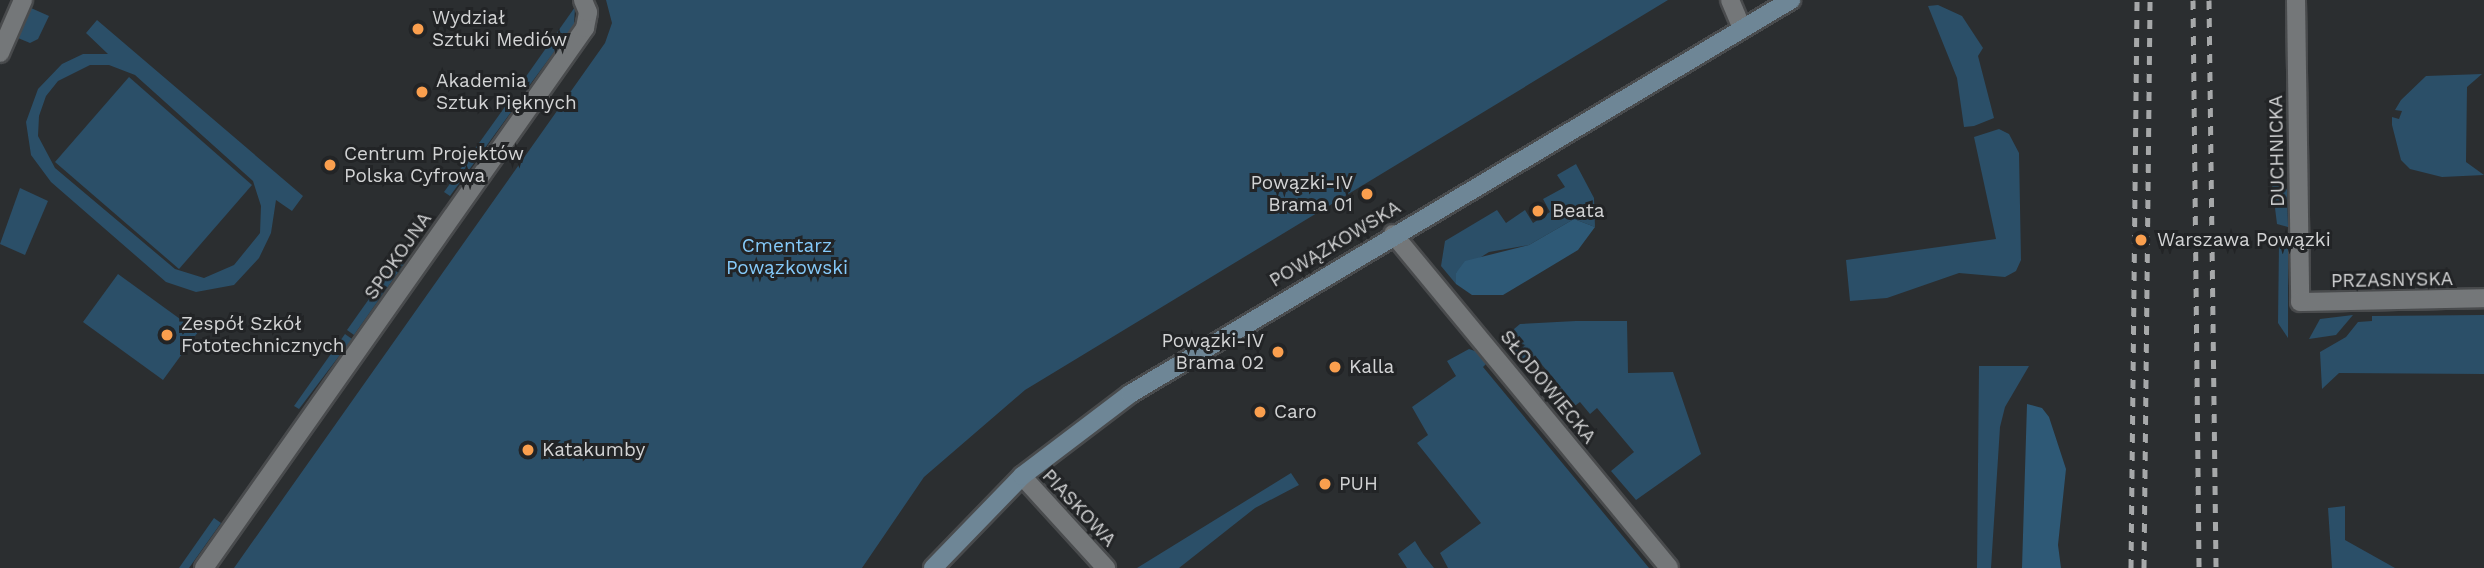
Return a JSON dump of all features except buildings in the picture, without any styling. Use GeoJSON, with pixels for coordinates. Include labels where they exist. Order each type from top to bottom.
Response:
{"type":"FeatureCollection","features":[{"type":"Feature","properties":{"kind":"main road","name":"POWĄZKOWSKA"},"geometry":{"type":"LineString","coordinates":[[933,568],[1022,476],[1130,394],[1393,234],[1791,0]]}},
{"type":"Feature","properties":{"kind":"street"},"geometry":{"type":"LineString","coordinates":[[0,53],[23,0]]}},
{"type":"Feature","properties":{"kind":"street","name":"SPOKOJNA"},"geometry":{"type":"LineString","coordinates":[[204,568],[585,28],[588,12],[583,0]]}},
{"type":"Feature","properties":{"kind":"street"},"geometry":{"type":"LineString","coordinates":[[1730,0],[1742,28]]}},
{"type":"Feature","properties":{"kind":"street","name":"DUCHNICKA"},"geometry":{"type":"LineString","coordinates":[[2296,0],[2300,302]]}},
{"type":"Feature","properties":{"kind":"street","name":"SŁODOWIECKA"},"geometry":{"type":"LineString","coordinates":[[1393,234],[1669,568]]}},
{"type":"Feature","properties":{"kind":"street","name":"PRZASNYSKA"},"geometry":{"type":"LineString","coordinates":[[2300,302],[2484,298]]}},
{"type":"Feature","properties":{"kind":"street","name":"PIASKOWA"},"geometry":{"type":"LineString","coordinates":[[1022,476],[1102,563]]}},
{"type":"Feature","properties":{"kind":"green space","name":"Cmentarz Powązkowski"},"geometry":{"type":"Polygon","coordinates":[[[606,0],[1668,0],[1025,390],[924,477],[862,568],[234,568],[605,43],[612,23],[606,0]]]}},
{"type":"Feature","properties":{"kind":"green space"},"geometry":{"type":"Polygon","coordinates":[[[1938,5],[1962,16],[1983,48],[1978,56],[1994,118],[1974,126],[1964,127],[1957,78],[1928,6],[1938,5]]]}},
{"type":"Feature","properties":{"kind":"green space"},"geometry":{"type":"Polygon","coordinates":[[[575,7],[574,25],[526,90],[520,85],[575,7]]]}},
{"type":"Feature","properties":{"kind":"green space"},"geometry":{"type":"Polygon","coordinates":[[[31,8],[49,16],[38,39],[30,43],[18,38],[31,8]]]}},
{"type":"Feature","properties":{"kind":"green space"},"geometry":{"type":"Polygon","coordinates":[[[97,20],[303,196],[292,211],[276,200],[271,233],[259,258],[234,285],[196,292],[166,282],[51,182],[31,155],[26,122],[38,89],[62,64],[83,54],[108,54],[86,33],[97,20]],[[90,65],[58,81],[46,96],[39,116],[38,136],[55,168],[175,269],[204,278],[234,265],[260,233],[261,206],[253,181],[135,75],[109,65],[90,65]]]}},
{"type":"Feature","properties":{"kind":"green space"},"geometry":{"type":"Polygon","coordinates":[[[2482,74],[2467,87],[2466,162],[2484,175],[2442,177],[2410,169],[2401,160],[2392,125],[2392,117],[2399,119],[2402,111],[2395,110],[2401,100],[2426,76],[2482,74]]]}},
{"type":"Feature","properties":{"kind":"green space"},"geometry":{"type":"Polygon","coordinates":[[[129,77],[252,185],[179,269],[55,162],[129,77]]]}},
{"type":"Feature","properties":{"kind":"green space"},"geometry":{"type":"Polygon","coordinates":[[[512,97],[517,104],[450,196],[444,192],[512,97]]]}},
{"type":"Feature","properties":{"kind":"green space"},"geometry":{"type":"Polygon","coordinates":[[[1999,129],[2009,134],[2019,153],[2021,260],[2016,271],[2005,277],[1959,273],[1887,298],[1850,301],[1846,260],[1996,239],[1974,137],[1999,129]]]}},
{"type":"Feature","properties":{"kind":"green space"},"geometry":{"type":"Polygon","coordinates":[[[1576,164],[1594,198],[1595,227],[1574,219],[1529,245],[1489,252],[1456,273],[1456,284],[1441,266],[1445,241],[1497,210],[1506,223],[1525,210],[1533,223],[1550,212],[1543,199],[1565,187],[1557,175],[1576,164]]]}},
{"type":"Feature","properties":{"kind":"green space"},"geometry":{"type":"Polygon","coordinates":[[[2272,184],[2287,189],[2288,227],[2277,224],[2272,184]]]}},
{"type":"Feature","properties":{"kind":"green space"},"geometry":{"type":"Polygon","coordinates":[[[20,188],[48,201],[25,255],[0,244],[20,188]]]}},
{"type":"Feature","properties":{"kind":"green space"},"geometry":{"type":"Polygon","coordinates":[[[2288,240],[2288,338],[2278,323],[2279,245],[2288,240]]]}},
{"type":"Feature","properties":{"kind":"green space"},"geometry":{"type":"Polygon","coordinates":[[[398,258],[404,264],[354,335],[347,330],[398,258]]]}},
{"type":"Feature","properties":{"kind":"green space"},"geometry":{"type":"Polygon","coordinates":[[[118,274],[198,332],[163,380],[83,322],[118,274]]]}},
{"type":"Feature","properties":{"kind":"green space"},"geometry":{"type":"Polygon","coordinates":[[[2353,315],[2336,335],[2309,339],[2320,319],[2353,315]]]}},
{"type":"Feature","properties":{"kind":"green space"},"geometry":{"type":"Polygon","coordinates":[[[2484,315],[2484,374],[2339,373],[2322,389],[2320,352],[2346,337],[2358,322],[2372,321],[2372,316],[2484,315]]]}},
{"type":"Feature","properties":{"kind":"green space"},"geometry":{"type":"Polygon","coordinates":[[[1627,321],[1628,373],[1673,372],[1701,454],[1636,500],[1611,471],[1634,452],[1597,408],[1590,414],[1580,402],[1564,414],[1548,395],[1559,385],[1537,359],[1525,368],[1509,348],[1514,329],[1520,324],[1627,321]]]}},
{"type":"Feature","properties":{"kind":"green space"},"geometry":{"type":"Polygon","coordinates":[[[345,334],[352,339],[299,409],[294,406],[345,334]]]}},
{"type":"Feature","properties":{"kind":"green space"},"geometry":{"type":"Polygon","coordinates":[[[1469,349],[1478,352],[1487,363],[1483,367],[1649,568],[1448,568],[1440,553],[1481,523],[1417,443],[1428,435],[1412,407],[1456,376],[1447,361],[1469,349]]]}},
{"type":"Feature","properties":{"kind":"green space"},"geometry":{"type":"Polygon","coordinates":[[[1979,366],[2029,366],[2005,407],[2000,427],[1991,568],[1977,568],[1979,366]]]}},
{"type":"Feature","properties":{"kind":"green space"},"geometry":{"type":"Polygon","coordinates":[[[1291,473],[1299,485],[1255,508],[1179,568],[1137,568],[1291,473]]]}},
{"type":"Feature","properties":{"kind":"green space"},"geometry":{"type":"Polygon","coordinates":[[[2345,506],[2345,540],[2395,568],[2332,568],[2328,508],[2345,506]]]}},
{"type":"Feature","properties":{"kind":"green space"},"geometry":{"type":"Polygon","coordinates":[[[214,518],[221,523],[189,568],[179,568],[214,518]]]}},
{"type":"Feature","properties":{"kind":"green space"},"geometry":{"type":"Polygon","coordinates":[[[1415,541],[1434,568],[1407,568],[1398,554],[1415,541]]]}},
{"type":"Feature","properties":{"kind":"shaded area"},"geometry":{"type":"Polygon","coordinates":[[[1574,219],[1595,227],[1578,250],[1503,295],[1472,295],[1456,284],[1456,273],[1465,261],[1529,245],[1574,219]]]}},
{"type":"Feature","properties":{"kind":"shaded area"},"geometry":{"type":"Polygon","coordinates":[[[2027,404],[2042,408],[2049,417],[2066,469],[2058,545],[2061,568],[2022,568],[2027,404]]]}},
{"type":"Feature","properties":{"kind":"railway"},"geometry":{"type":"LineString","coordinates":[[2131,568],[2137,0]]}},
{"type":"Feature","properties":{"kind":"railway"},"geometry":{"type":"LineString","coordinates":[[2144,568],[2150,0]]}},
{"type":"Feature","properties":{"kind":"railway"},"geometry":{"type":"LineString","coordinates":[[2193,0],[2199,568]]}},
{"type":"Feature","properties":{"kind":"railway"},"geometry":{"type":"LineString","coordinates":[[2209,0],[2216,568]]}},
{"type":"Feature","properties":{"kind":"place","name":"Wydział Sztuki Mediów"},"geometry":{"type":"Point","coordinates":[418,29]}},
{"type":"Feature","properties":{"kind":"place","name":"Akademia Sztuk Pięknych"},"geometry":{"type":"Point","coordinates":[422,92]}},
{"type":"Feature","properties":{"kind":"place","name":"Centrum Projektów Polska Cyfrowa"},"geometry":{"type":"Point","coordinates":[330,165]}},
{"type":"Feature","properties":{"kind":"place","name":"Powązki-IV Brama 01"},"geometry":{"type":"Point","coordinates":[1367,194]}},
{"type":"Feature","properties":{"kind":"place","name":"Beata"},"geometry":{"type":"Point","coordinates":[1538,211]}},
{"type":"Feature","properties":{"kind":"place","name":"Warszawa Powązki"},"geometry":{"type":"Point","coordinates":[2141,240]}},
{"type":"Feature","properties":{"kind":"place","name":"Zespół Szkół Fototechnicznych"},"geometry":{"type":"Point","coordinates":[167,335]}},
{"type":"Feature","properties":{"kind":"place","name":"Powązki-IV Brama 02"},"geometry":{"type":"Point","coordinates":[1278,352]}},
{"type":"Feature","properties":{"kind":"place","name":"Kalla"},"geometry":{"type":"Point","coordinates":[1335,367]}},
{"type":"Feature","properties":{"kind":"place","name":"Caro"},"geometry":{"type":"Point","coordinates":[1260,412]}},
{"type":"Feature","properties":{"kind":"place","name":"Katakumby"},"geometry":{"type":"Point","coordinates":[528,450]}},
{"type":"Feature","properties":{"kind":"place","name":"PUH"},"geometry":{"type":"Point","coordinates":[1325,484]}}]}
